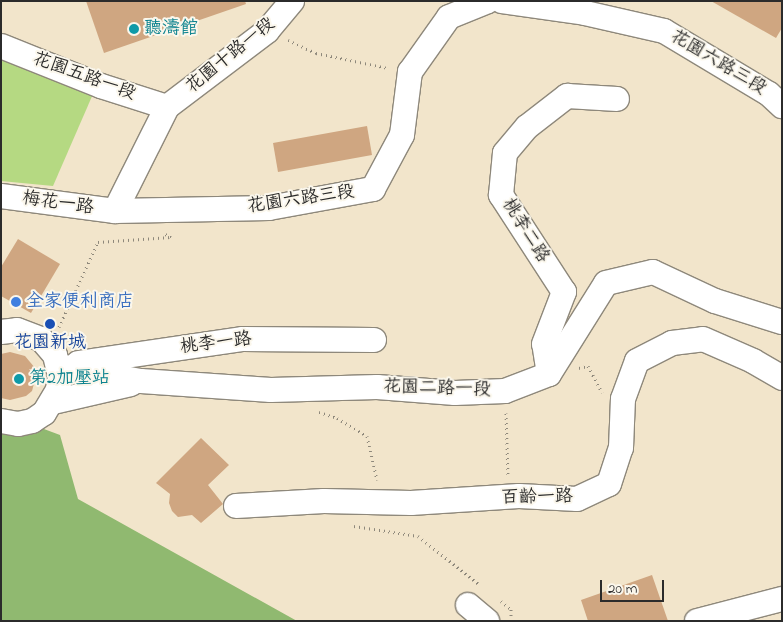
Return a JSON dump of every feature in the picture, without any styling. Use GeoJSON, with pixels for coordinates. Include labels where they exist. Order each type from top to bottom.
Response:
{"type":"FeatureCollection","features":[{"type":"Feature","properties":{"kind":"street","name":"花園十路一段"},"geometry":{"type":"LineString","coordinates":[[167,107],[267,31],[292,1]]}},
{"type":"Feature","properties":{"kind":"street","name":"花園六路三段"},"geometry":{"type":"LineString","coordinates":[[114,211],[269,208],[373,189],[402,135],[410,72],[449,17],[488,1]]}},
{"type":"Feature","properties":{"kind":"street","name":"花園六路三段"},"geometry":{"type":"LineString","coordinates":[[502,1],[585,13],[664,31],[769,94],[782,106]]}},
{"type":"Feature","properties":{"kind":"street","name":"花園五路一段"},"geometry":{"type":"LineString","coordinates":[[1,46],[101,86],[167,107]]}},
{"type":"Feature","properties":{"kind":"street","name":"桃李二路"},"geometry":{"type":"LineString","coordinates":[[549,374],[544,344],[564,292],[501,195],[505,153],[527,127],[567,96],[616,99]]}},
{"type":"Feature","properties":{"kind":"street"},"geometry":{"type":"LineString","coordinates":[[114,211],[167,107]]}},
{"type":"Feature","properties":{"kind":"street","name":"梅花一路"},"geometry":{"type":"LineString","coordinates":[[1,196],[114,211]]}},
{"type":"Feature","properties":{"kind":"street"},"geometry":{"type":"LineString","coordinates":[[549,374],[606,283],[643,274],[652,272],[715,301],[782,322]]}},
{"type":"Feature","properties":{"kind":"street"},"geometry":{"type":"LineString","coordinates":[[1,315],[29,335]]}},
{"type":"Feature","properties":{"kind":"street"},"geometry":{"type":"LineString","coordinates":[[1,332],[17,330],[41,339],[54,357],[58,390],[53,402],[44,413],[32,421],[18,424],[2,421]]}},
{"type":"Feature","properties":{"kind":"street","name":"桃李一路"},"geometry":{"type":"LineString","coordinates":[[54,357],[243,339],[374,340]]}},
{"type":"Feature","properties":{"kind":"street","name":"百齡一路"},"geometry":{"type":"LineString","coordinates":[[236,506],[348,502],[411,503],[519,496],[577,499],[609,484],[621,448],[623,399],[637,361],[672,343],[703,339],[753,361],[782,378]]}},
{"type":"Feature","properties":{"kind":"street","name":"花園二路一段"},"geometry":{"type":"LineString","coordinates":[[54,357],[141,381],[271,390],[377,387],[455,393],[505,391],[549,374]]}},
{"type":"Feature","properties":{"kind":"street"},"geometry":{"type":"LineString","coordinates":[[53,402],[141,381]]}},
{"type":"Feature","properties":{"kind":"street"},"geometry":{"type":"LineString","coordinates":[[697,621],[782,599]]}},
{"type":"Feature","properties":{"kind":"street"},"geometry":{"type":"LineString","coordinates":[[468,605],[487,621]]}},
{"type":"Feature","properties":{"kind":"path"},"geometry":{"type":"LineString","coordinates":[[267,31],[316,53],[410,72]]}},
{"type":"Feature","properties":{"kind":"path"},"geometry":{"type":"LineString","coordinates":[[54,357],[98,242],[171,237],[155,230]]}},
{"type":"Feature","properties":{"kind":"path"},"geometry":{"type":"LineString","coordinates":[[549,374],[588,366],[605,398]]}},
{"type":"Feature","properties":{"kind":"path"},"geometry":{"type":"LineString","coordinates":[[506,403],[508,477]]}},
{"type":"Feature","properties":{"kind":"path"},"geometry":{"type":"LineString","coordinates":[[313,410],[337,418],[367,436],[378,484],[380,502]]}},
{"type":"Feature","properties":{"kind":"path"},"geometry":{"type":"LineString","coordinates":[[348,502],[346,525],[418,536],[488,590]]}},
{"type":"Feature","properties":{"kind":"path"},"geometry":{"type":"LineString","coordinates":[[495,596],[511,608],[511,621]]}},
{"type":"Feature","properties":{"kind":"green space"},"geometry":{"type":"Polygon","coordinates":[[[1,57],[93,94],[53,186],[1,181],[1,57]]]}},
{"type":"Feature","properties":{"kind":"green space"},"geometry":{"type":"Polygon","coordinates":[[[1,413],[60,435],[78,499],[297,621],[1,621],[1,413]]]}},
{"type":"Feature","properties":{"kind":"building","name":"聽濤館"},"geometry":{"type":"Polygon","coordinates":[[[86,1],[245,1],[246,4],[104,53],[86,1]]]}},
{"type":"Feature","properties":{"kind":"building"},"geometry":{"type":"Polygon","coordinates":[[[711,1],[782,1],[782,28],[776,38],[711,1]]]}},
{"type":"Feature","properties":{"kind":"building"},"geometry":{"type":"Polygon","coordinates":[[[367,126],[372,155],[278,172],[273,143],[367,126]]]}},
{"type":"Feature","properties":{"kind":"building"},"geometry":{"type":"Polygon","coordinates":[[[18,239],[60,264],[31,313],[1,296],[1,267],[18,239]]]}},
{"type":"Feature","properties":{"kind":"building","name":"第2加壓站"},"geometry":{"type":"Polygon","coordinates":[[[10,352],[25,356],[35,368],[36,376],[32,391],[26,396],[10,400],[1,398],[1,354],[10,352]]]}},
{"type":"Feature","properties":{"kind":"building"},"geometry":{"type":"Polygon","coordinates":[[[201,438],[229,465],[208,485],[223,504],[201,523],[192,515],[178,517],[172,511],[169,503],[170,494],[156,483],[201,438]]]}},
{"type":"Feature","properties":{"kind":"building"},"geometry":{"type":"Polygon","coordinates":[[[652,575],[668,621],[588,621],[581,600],[652,575]]]}},
{"type":"Feature","properties":{"kind":"place","name":"聽濤館"},"geometry":{"type":"Point","coordinates":[134,29]}},
{"type":"Feature","properties":{"kind":"place","name":"全家便利商店"},"geometry":{"type":"Point","coordinates":[16,302]}},
{"type":"Feature","properties":{"kind":"place","name":"花園新城"},"geometry":{"type":"Point","coordinates":[50,324]}},
{"type":"Feature","properties":{"kind":"place","name":"第2加壓站"},"geometry":{"type":"Point","coordinates":[19,379]}}]}
